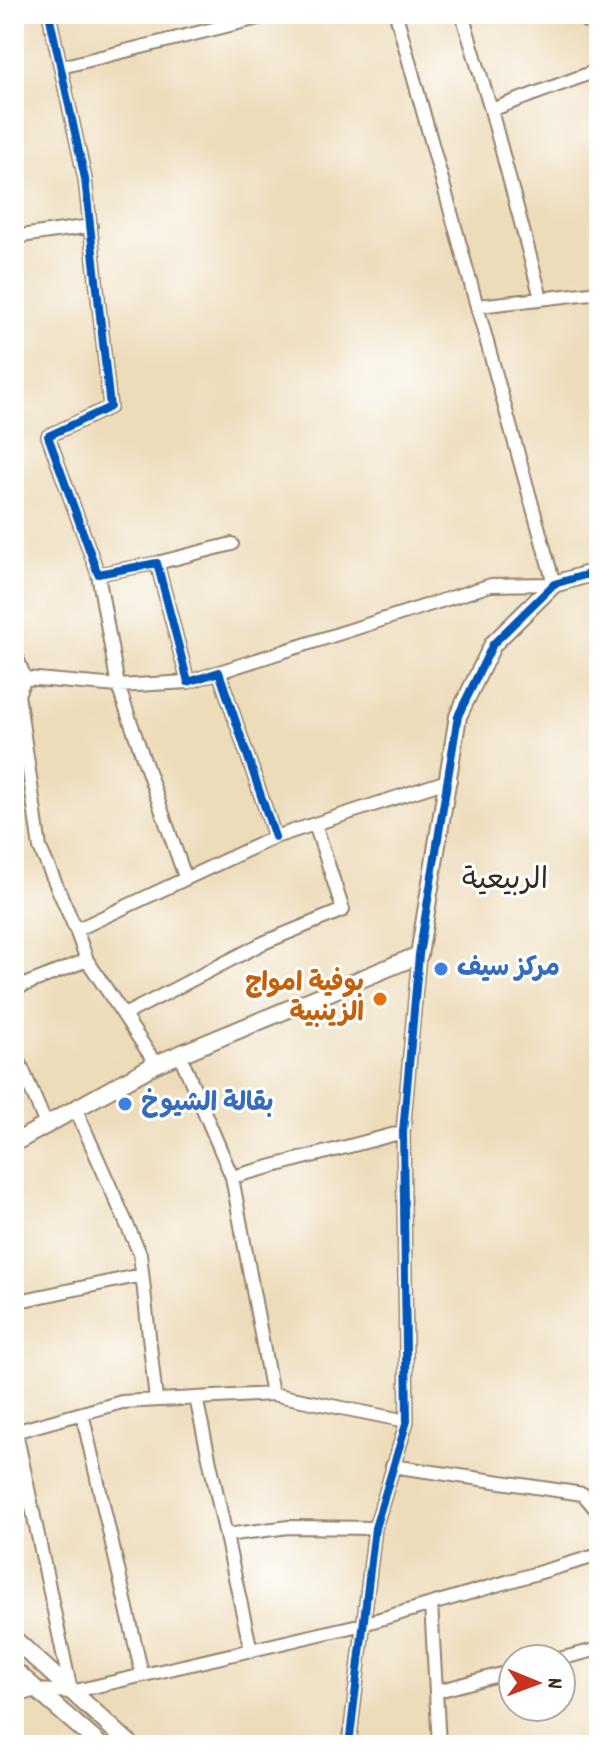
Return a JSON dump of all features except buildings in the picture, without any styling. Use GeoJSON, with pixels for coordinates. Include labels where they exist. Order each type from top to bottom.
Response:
{"type":"FeatureCollection","features":[{"type":"Feature","properties":{"kind":"street"},"geometry":{"type":"LineString","coordinates":[[49,14],[85,179],[110,407],[48,436],[98,574],[118,686],[185,877]]}},
{"type":"Feature","properties":{"kind":"street"},"geometry":{"type":"LineString","coordinates":[[61,67],[274,14]]}},
{"type":"Feature","properties":{"kind":"street"},"geometry":{"type":"LineString","coordinates":[[396,14],[554,584]]}},
{"type":"Feature","properties":{"kind":"street"},"geometry":{"type":"LineString","coordinates":[[462,14],[541,298]]}},
{"type":"Feature","properties":{"kind":"street"},"geometry":{"type":"LineString","coordinates":[[491,110],[596,71],[599,78]]}},
{"type":"Feature","properties":{"kind":"street"},"geometry":{"type":"LineString","coordinates":[[14,237],[91,226]]}},
{"type":"Feature","properties":{"kind":"street"},"geometry":{"type":"LineString","coordinates":[[479,306],[599,292]]}},
{"type":"Feature","properties":{"kind":"street"},"geometry":{"type":"LineString","coordinates":[[98,574],[232,544]]}},
{"type":"Feature","properties":{"kind":"street"},"geometry":{"type":"LineString","coordinates":[[157,563],[188,682]]}},
{"type":"Feature","properties":{"kind":"street"},"geometry":{"type":"LineString","coordinates":[[20,678],[118,686],[188,682],[491,585],[554,584],[599,571]]}},
{"type":"Feature","properties":{"kind":"street"},"geometry":{"type":"LineString","coordinates":[[349,1745],[375,1528],[407,1421],[403,1132],[419,955],[450,780],[458,716],[493,644],[554,584]]}},
{"type":"Feature","properties":{"kind":"street"},"geometry":{"type":"LineString","coordinates":[[14,651],[20,678],[18,694],[40,848],[87,960],[156,1064]]}},
{"type":"Feature","properties":{"kind":"street"},"geometry":{"type":"LineString","coordinates":[[219,672],[275,837]]}},
{"type":"Feature","properties":{"kind":"street"},"geometry":{"type":"LineString","coordinates":[[76,930],[275,837],[450,780]]}},
{"type":"Feature","properties":{"kind":"street"},"geometry":{"type":"LineString","coordinates":[[124,1015],[263,943],[343,910],[315,824]]}},
{"type":"Feature","properties":{"kind":"street"},"geometry":{"type":"LineString","coordinates":[[14,1143],[156,1064],[419,955]]}},
{"type":"Feature","properties":{"kind":"street"},"geometry":{"type":"LineString","coordinates":[[14,989],[87,960]]}},
{"type":"Feature","properties":{"kind":"street"},"geometry":{"type":"LineString","coordinates":[[14,1049],[47,1127]]}},
{"type":"Feature","properties":{"kind":"street"},"geometry":{"type":"LineString","coordinates":[[180,1055],[232,1177],[272,1394]]}},
{"type":"Feature","properties":{"kind":"street"},"geometry":{"type":"LineString","coordinates":[[76,1110],[140,1254],[156,1400]]}},
{"type":"Feature","properties":{"kind":"street"},"geometry":{"type":"LineString","coordinates":[[232,1177],[403,1132]]}},
{"type":"Feature","properties":{"kind":"street"},"geometry":{"type":"LineString","coordinates":[[14,1302],[142,1275]]}},
{"type":"Feature","properties":{"kind":"street"},"geometry":{"type":"LineString","coordinates":[[71,1692],[15,1432],[122,1402],[272,1394],[407,1421]]}},
{"type":"Feature","properties":{"kind":"street"},"geometry":{"type":"LineString","coordinates":[[196,1398],[251,1651]]}},
{"type":"Feature","properties":{"kind":"street"},"geometry":{"type":"LineString","coordinates":[[82,1413],[142,1674]]}},
{"type":"Feature","properties":{"kind":"street"},"geometry":{"type":"LineString","coordinates":[[392,1466],[583,1494],[599,1513]]}},
{"type":"Feature","properties":{"kind":"street"},"geometry":{"type":"LineString","coordinates":[[226,1535],[289,1527],[375,1528]]}},
{"type":"Feature","properties":{"kind":"street"},"geometry":{"type":"LineString","coordinates":[[14,1697],[36,1690],[71,1692],[363,1624],[599,1555]]}},
{"type":"Feature","properties":{"kind":"street"},"geometry":{"type":"LineString","coordinates":[[431,1604],[439,1745]]}},
{"type":"Feature","properties":{"kind":"street"},"geometry":{"type":"LineString","coordinates":[[14,1639],[131,1745]]}},
{"type":"Feature","properties":{"kind":"street"},"geometry":{"type":"LineString","coordinates":[[577,1654],[599,1649]]}},
{"type":"Feature","properties":{"kind":"street"},"geometry":{"type":"LineString","coordinates":[[14,1670],[100,1745]]}},
{"type":"Feature","properties":{"kind":"street"},"geometry":{"type":"LineString","coordinates":[[438,1691],[497,1675]]}},
{"type":"Feature","properties":{"kind":"street"},"geometry":{"type":"LineString","coordinates":[[591,1745],[599,1743]]}},
{"type":"Feature","properties":{"kind":"cycle path"},"geometry":{"type":"LineString","coordinates":[[49,14],[85,179],[110,407],[48,436],[98,574],[157,563],[188,682],[219,672],[275,837]]}},
{"type":"Feature","properties":{"kind":"cycle path"},"geometry":{"type":"LineString","coordinates":[[349,1745],[375,1528],[407,1421],[403,1132],[419,955],[458,716],[493,644],[554,584],[599,571]]}},
{"type":"Feature","properties":{"kind":"place","name":"مركز سيف"},"geometry":{"type":"Point","coordinates":[441,969]}},
{"type":"Feature","properties":{"kind":"place","name":"بوفية امواج الزينبية"},"geometry":{"type":"Point","coordinates":[380,999]}},
{"type":"Feature","properties":{"kind":"place","name":"بقالة الشيوخ"},"geometry":{"type":"Point","coordinates":[125,1104]}},
{"type":"Feature","properties":{"kind":"district","name":"الربيعية"},"geometry":{"type":"Point","coordinates":[505,882]}}]}
